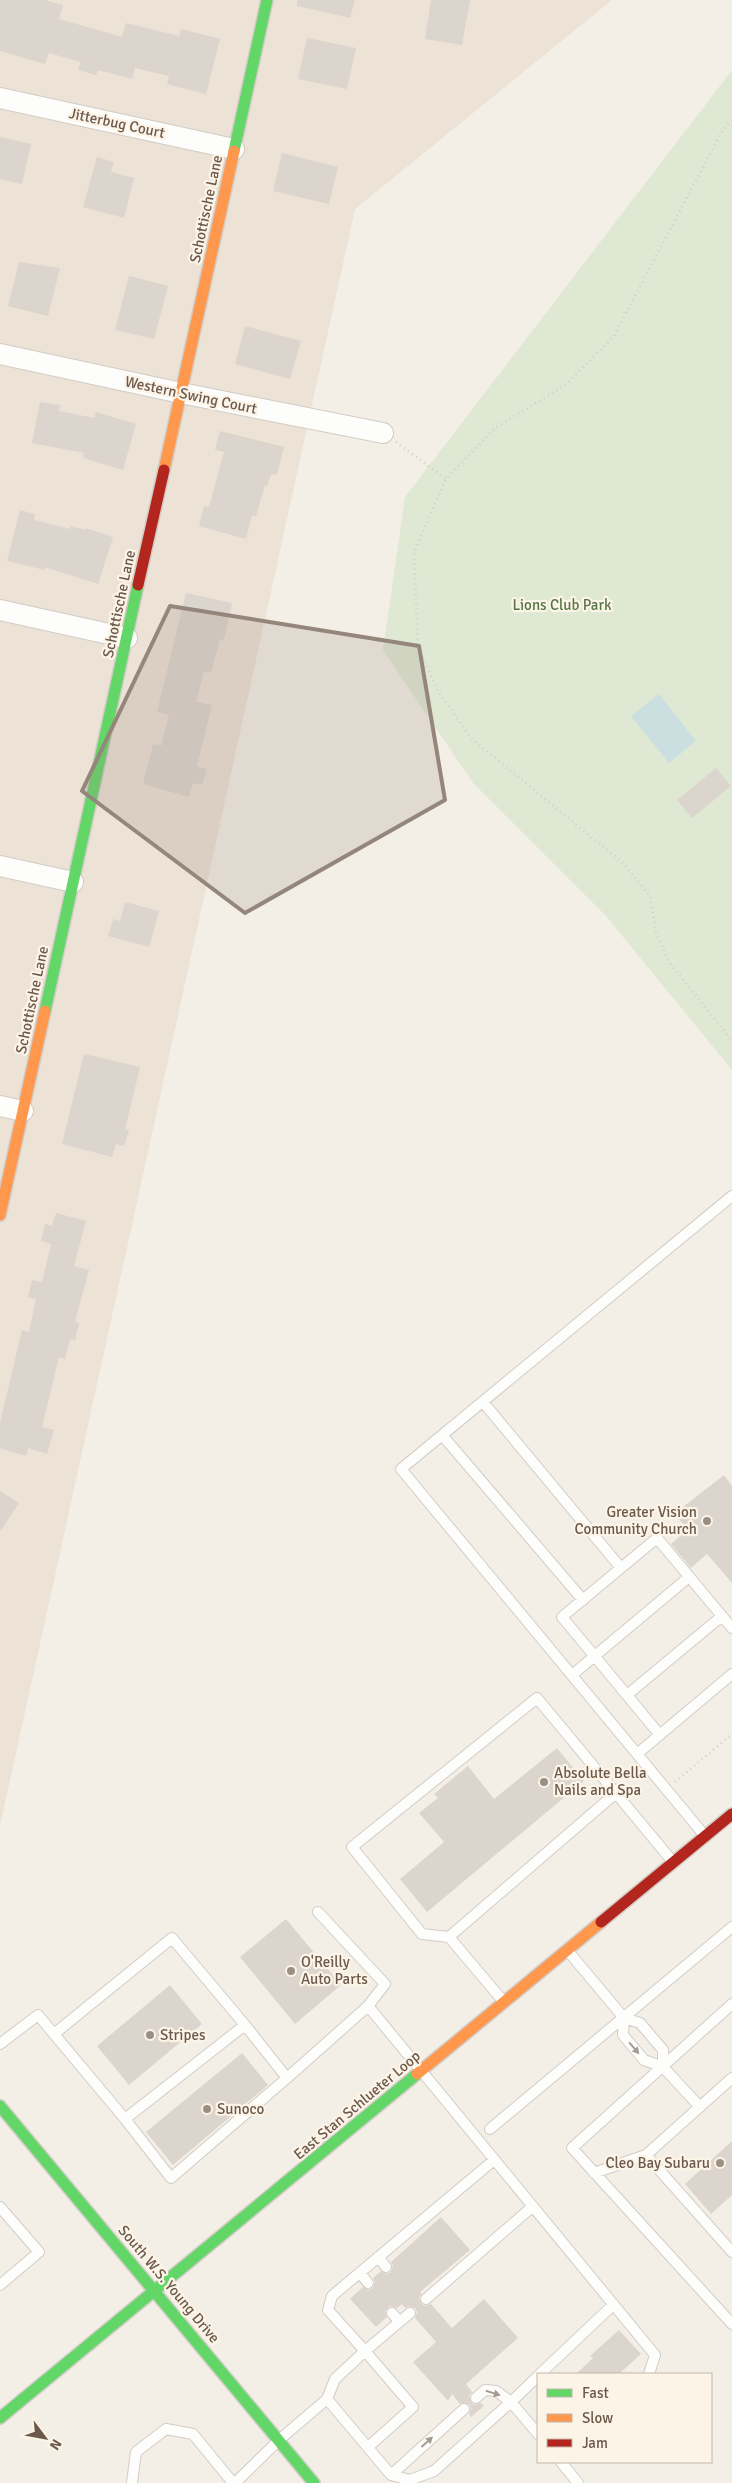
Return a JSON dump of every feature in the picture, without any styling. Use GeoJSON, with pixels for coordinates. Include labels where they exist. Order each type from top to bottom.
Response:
{"type":"FeatureCollection","features":[{"type":"Feature","properties":{"kind":"main road","name":"Schottische Lane"},"geometry":{"type":"LineString","coordinates":[[0,1216],[267,0]]}},
{"type":"Feature","properties":{"kind":"main road","name":"East Stan Schlueter Loop"},"geometry":{"type":"LineString","coordinates":[[0,2418],[732,1814]]}},
{"type":"Feature","properties":{"kind":"main road","name":"South W.S. Young Drive"},"geometry":{"type":"LineString","coordinates":[[0,2106],[314,2483]]}},
{"type":"Feature","properties":{"kind":"street","name":"Jitterbug Court"},"geometry":{"type":"LineString","coordinates":[[0,98],[234,149]]}},
{"type":"Feature","properties":{"kind":"street","name":"Western Swing Court"},"geometry":{"type":"LineString","coordinates":[[0,354],[180,393],[383,433]]}},
{"type":"Feature","properties":{"kind":"street"},"geometry":{"type":"LineString","coordinates":[[0,610],[127,638]]}},
{"type":"Feature","properties":{"kind":"street"},"geometry":{"type":"LineString","coordinates":[[0,866],[73,882]]}},
{"type":"Feature","properties":{"kind":"street"},"geometry":{"type":"LineString","coordinates":[[0,1106],[23,1111]]}},
{"type":"Feature","properties":{"kind":"lane"},"geometry":{"type":"LineString","coordinates":[[705,1836],[401,1469],[732,1196]]}},
{"type":"Feature","properties":{"kind":"lane"},"geometry":{"type":"LineString","coordinates":[[483,1402],[621,1568]]}},
{"type":"Feature","properties":{"kind":"lane"},"geometry":{"type":"LineString","coordinates":[[442,1435],[583,1600]]}},
{"type":"Feature","properties":{"kind":"lane"},"geometry":{"type":"LineString","coordinates":[[660,1735],[562,1617],[657,1538],[732,1628]]}},
{"type":"Feature","properties":{"kind":"lane"},"geometry":{"type":"LineString","coordinates":[[572,1675],[690,1577]]}},
{"type":"Feature","properties":{"kind":"lane"},"geometry":{"type":"LineString","coordinates":[[627,1695],[722,1616]]}},
{"type":"Feature","properties":{"kind":"lane"},"geometry":{"type":"LineString","coordinates":[[637,1754],[732,1674]]}},
{"type":"Feature","properties":{"kind":"lane"},"geometry":{"type":"LineString","coordinates":[[504,2003],[449,1937],[422,1934],[352,1847],[536,1698],[674,1863]]}},
{"type":"Feature","properties":{"kind":"lane"},"geometry":{"type":"LineString","coordinates":[[449,1937],[616,1793]]}},
{"type":"Feature","properties":{"kind":"lane"},"geometry":{"type":"LineString","coordinates":[[0,2044],[38,2015],[125,2119],[171,2178],[368,2006],[385,1984],[318,1912]]}},
{"type":"Feature","properties":{"kind":"lane"},"geometry":{"type":"LineString","coordinates":[[490,2129],[732,1928]]}},
{"type":"Feature","properties":{"kind":"lane"},"geometry":{"type":"LineString","coordinates":[[54,2034],[172,1938],[287,2078]]}},
{"type":"Feature","properties":{"kind":"lane"},"geometry":{"type":"LineString","coordinates":[[568,1950],[624,2018],[640,2023],[663,2050],[663,2067]]}},
{"type":"Feature","properties":{"kind":"lane"},"geometry":{"type":"LineString","coordinates":[[732,2004],[572,2148],[732,2324]]}},
{"type":"Feature","properties":{"kind":"lane"},"geometry":{"type":"LineString","coordinates":[[368,2006],[655,2355],[649,2373]]}},
{"type":"Feature","properties":{"kind":"lane"},"geometry":{"type":"LineString","coordinates":[[624,2018],[623,2035],[644,2060],[663,2067],[700,2107]]}},
{"type":"Feature","properties":{"kind":"lane"},"geometry":{"type":"LineString","coordinates":[[125,2119],[245,2025]]}},
{"type":"Feature","properties":{"kind":"lane"},"geometry":{"type":"LineString","coordinates":[[594,2173],[646,2155],[732,2078]]}},
{"type":"Feature","properties":{"kind":"lane"},"geometry":{"type":"LineString","coordinates":[[646,2155],[732,2252]]}},
{"type":"Feature","properties":{"kind":"lane"},"geometry":{"type":"LineString","coordinates":[[368,2447],[413,2407],[328,2310],[332,2296],[397,2241],[419,2230],[494,2160]]}},
{"type":"Feature","properties":{"kind":"lane"},"geometry":{"type":"LineString","coordinates":[[0,2207],[39,2252],[0,2285]]}},
{"type":"Feature","properties":{"kind":"lane"},"geometry":{"type":"LineString","coordinates":[[426,2299],[435,2285],[532,2207]]}},
{"type":"Feature","properties":{"kind":"lane"},"geometry":{"type":"LineString","coordinates":[[397,2241],[405,2250]]}},
{"type":"Feature","properties":{"kind":"lane"},"geometry":{"type":"LineString","coordinates":[[378,2257],[386,2267]]}},
{"type":"Feature","properties":{"kind":"lane"},"geometry":{"type":"LineString","coordinates":[[360,2273],[368,2283]]}},
{"type":"Feature","properties":{"kind":"lane"},"geometry":{"type":"LineString","coordinates":[[541,2373],[613,2305]]}},
{"type":"Feature","properties":{"kind":"lane"},"geometry":{"type":"LineString","coordinates":[[392,2313],[400,2322]]}},
{"type":"Feature","properties":{"kind":"lane"},"geometry":{"type":"LineString","coordinates":[[132,2483],[136,2452],[166,2429],[193,2434],[234,2483],[279,2440],[327,2399],[335,2379],[410,2313]]}},
{"type":"Feature","properties":{"kind":"lane"},"geometry":{"type":"LineString","coordinates":[[327,2399],[391,2474],[410,2480],[434,2472],[537,2377]]}},
{"type":"Feature","properties":{"kind":"lane"},"geometry":{"type":"LineString","coordinates":[[476,2398],[485,2390],[496,2391],[511,2402],[537,2433]]}},
{"type":"Feature","properties":{"kind":"lane"},"geometry":{"type":"LineString","coordinates":[[391,2474],[464,2408]]}},
{"type":"Feature","properties":{"kind":"lane"},"geometry":{"type":"LineString","coordinates":[[562,2463],[578,2483]]}},
{"type":"Feature","properties":{"kind":"path"},"geometry":{"type":"LineString","coordinates":[[732,120],[721,133],[614,336],[564,386],[495,428],[446,479],[414,552],[418,648],[438,691],[472,739],[622,862],[650,896],[656,932],[669,962],[732,1041]]}},
{"type":"Feature","properties":{"kind":"path"},"geometry":{"type":"LineString","coordinates":[[383,433],[446,479]]}},
{"type":"Feature","properties":{"kind":"path"},"geometry":{"type":"LineString","coordinates":[[666,1790],[732,1734]]}},
{"type":"Feature","properties":{"kind":"highlighted area"},"geometry":{"type":"Polygon","coordinates":[[[170,606],[419,646],[445,800],[245,913],[82,791],[170,606]]]}},
{"type":"Feature","properties":{"kind":"shaded area"},"geometry":{"type":"Polygon","coordinates":[[[0,0],[612,0],[355,209],[0,1826],[0,0]]]}},
{"type":"Feature","properties":{"kind":"shaded area"},"geometry":{"type":"Polygon","coordinates":[[[659,694],[696,741],[669,763],[631,716],[659,694]]]}},
{"type":"Feature","properties":{"kind":"green space","name":"Lions Club Park"},"geometry":{"type":"Polygon","coordinates":[[[732,70],[732,1070],[606,916],[473,783],[383,650],[405,497],[732,70]]]}},
{"type":"Feature","properties":{"kind":"building"},"geometry":{"type":"Polygon","coordinates":[[[0,0],[45,0],[63,5],[59,19],[122,37],[126,23],[179,36],[181,29],[220,39],[206,94],[167,84],[169,76],[135,68],[132,79],[98,70],[96,75],[78,70],[81,62],[49,53],[45,64],[0,51],[0,0]]]}},
{"type":"Feature","properties":{"kind":"building"},"geometry":{"type":"Polygon","coordinates":[[[297,0],[355,0],[350,18],[297,6],[297,0]]]}},
{"type":"Feature","properties":{"kind":"building"},"geometry":{"type":"Polygon","coordinates":[[[431,0],[470,0],[462,45],[425,39],[431,0]]]}},
{"type":"Feature","properties":{"kind":"building"},"geometry":{"type":"Polygon","coordinates":[[[307,38],[356,48],[347,89],[298,79],[307,38]]]}},
{"type":"Feature","properties":{"kind":"building"},"geometry":{"type":"Polygon","coordinates":[[[0,137],[31,144],[22,184],[0,179],[0,137]]]}},
{"type":"Feature","properties":{"kind":"building"},"geometry":{"type":"Polygon","coordinates":[[[282,153],[338,167],[329,204],[273,191],[282,153]]]}},
{"type":"Feature","properties":{"kind":"building"},"geometry":{"type":"Polygon","coordinates":[[[97,157],[114,162],[111,172],[134,178],[124,218],[83,207],[97,157]]]}},
{"type":"Feature","properties":{"kind":"building"},"geometry":{"type":"Polygon","coordinates":[[[19,262],[60,268],[48,316],[8,306],[19,262]]]}},
{"type":"Feature","properties":{"kind":"building"},"geometry":{"type":"Polygon","coordinates":[[[129,276],[168,286],[154,339],[115,330],[129,276]]]}},
{"type":"Feature","properties":{"kind":"building"},"geometry":{"type":"Polygon","coordinates":[[[245,326],[301,341],[290,379],[235,364],[245,326]]]}},
{"type":"Feature","properties":{"kind":"building"},"geometry":{"type":"Polygon","coordinates":[[[40,402],[60,405],[59,411],[94,418],[96,412],[136,424],[123,470],[83,458],[84,453],[32,443],[40,402]]]}},
{"type":"Feature","properties":{"kind":"building"},"geometry":{"type":"Polygon","coordinates":[[[220,431],[284,447],[277,475],[271,474],[267,486],[265,485],[256,516],[252,515],[246,539],[199,526],[204,506],[209,507],[224,452],[215,450],[220,431]]]}},
{"type":"Feature","properties":{"kind":"building"},"geometry":{"type":"Polygon","coordinates":[[[20,510],[35,514],[34,520],[70,529],[71,526],[85,530],[86,528],[113,537],[98,584],[45,567],[45,570],[7,561],[20,510]]]}},
{"type":"Feature","properties":{"kind":"building"},"geometry":{"type":"Polygon","coordinates":[[[186,593],[232,603],[224,640],[220,639],[211,673],[204,671],[196,702],[212,705],[197,766],[207,769],[202,785],[193,783],[189,797],[143,784],[153,744],[161,746],[169,715],[157,712],[186,593]]]}},
{"type":"Feature","properties":{"kind":"building"},"geometry":{"type":"Polygon","coordinates":[[[716,768],[731,786],[692,818],[677,800],[716,768]]]}},
{"type":"Feature","properties":{"kind":"building"},"geometry":{"type":"Polygon","coordinates":[[[125,902],[159,911],[149,947],[108,936],[113,919],[120,921],[125,902]]]}},
{"type":"Feature","properties":{"kind":"building"},"geometry":{"type":"Polygon","coordinates":[[[84,1054],[140,1067],[125,1129],[129,1130],[124,1146],[116,1144],[112,1157],[62,1144],[84,1054]]]}},
{"type":"Feature","properties":{"kind":"building"},"geometry":{"type":"Polygon","coordinates":[[[56,1213],[86,1221],[74,1266],[89,1270],[75,1322],[79,1323],[75,1340],[70,1339],[65,1359],[59,1357],[42,1427],[54,1430],[47,1454],[28,1448],[26,1456],[0,1448],[0,1423],[22,1330],[29,1332],[36,1299],[28,1297],[32,1280],[42,1282],[51,1244],[41,1241],[45,1224],[52,1226],[56,1213]]]}},
{"type":"Feature","properties":{"kind":"building","name":"Greater Vision Community Church"},"geometry":{"type":"Polygon","coordinates":[[[724,1475],[732,1486],[732,1583],[707,1554],[691,1568],[671,1544],[688,1529],[674,1514],[724,1475]]]}},
{"type":"Feature","properties":{"kind":"building"},"geometry":{"type":"Polygon","coordinates":[[[0,1491],[19,1503],[0,1532],[0,1491]]]}},
{"type":"Feature","properties":{"kind":"building"},"geometry":{"type":"Polygon","coordinates":[[[557,1748],[584,1781],[427,1912],[400,1879],[444,1842],[419,1813],[438,1798],[434,1794],[468,1766],[494,1799],[557,1748]]]}},
{"type":"Feature","properties":{"kind":"building","name":"O'Reilly Auto Parts"},"geometry":{"type":"Polygon","coordinates":[[[286,1919],[341,1985],[295,2024],[240,1957],[286,1919]]]}},
{"type":"Feature","properties":{"kind":"building","name":"Stripes"},"geometry":{"type":"Polygon","coordinates":[[[170,1985],[202,2024],[129,2085],[97,2046],[170,1985]]]}},
{"type":"Feature","properties":{"kind":"building","name":"Sunoco"},"geometry":{"type":"Polygon","coordinates":[[[242,2053],[268,2085],[173,2165],[146,2132],[242,2053]]]}},
{"type":"Feature","properties":{"kind":"building","name":"Cleo Bay Subaru"},"geometry":{"type":"Polygon","coordinates":[[[732,2141],[732,2195],[711,2214],[685,2184],[732,2141]]]}},
{"type":"Feature","properties":{"kind":"building"},"geometry":{"type":"Polygon","coordinates":[[[441,2217],[470,2250],[420,2292],[422,2294],[419,2297],[421,2303],[424,2306],[431,2304],[452,2328],[484,2299],[518,2338],[466,2384],[472,2392],[469,2396],[471,2402],[474,2405],[481,2403],[484,2406],[471,2417],[469,2414],[471,2408],[469,2404],[460,2404],[452,2394],[448,2401],[413,2362],[436,2342],[415,2318],[417,2312],[415,2308],[409,2306],[405,2308],[402,2304],[397,2308],[390,2306],[385,2311],[387,2317],[376,2327],[350,2299],[363,2287],[369,2290],[373,2288],[375,2282],[373,2278],[381,2271],[387,2274],[391,2272],[393,2266],[391,2262],[441,2217]]]}},
{"type":"Feature","properties":{"kind":"building"},"geometry":{"type":"Polygon","coordinates":[[[619,2330],[641,2354],[620,2373],[577,2373],[593,2358],[590,2356],[619,2330]]]}},
{"type":"Feature","properties":{"kind":"traffic: fast"},"geometry":{"type":"LineString","coordinates":[[234,151],[267,0]]}},
{"type":"Feature","properties":{"kind":"traffic: fast"},"geometry":{"type":"LineString","coordinates":[[45,1011],[138,585]]}},
{"type":"Feature","properties":{"kind":"traffic: fast"},"geometry":{"type":"LineString","coordinates":[[0,2418],[417,2074]]}},
{"type":"Feature","properties":{"kind":"traffic: fast"},"geometry":{"type":"LineString","coordinates":[[0,2106],[314,2483]]}},
{"type":"Feature","properties":{"kind":"traffic: slow"},"geometry":{"type":"LineString","coordinates":[[164,470],[234,151]]}},
{"type":"Feature","properties":{"kind":"traffic: slow"},"geometry":{"type":"LineString","coordinates":[[0,1215],[45,1011]]}},
{"type":"Feature","properties":{"kind":"traffic: slow"},"geometry":{"type":"LineString","coordinates":[[417,2074],[601,1922]]}},
{"type":"Feature","properties":{"kind":"traffic: jam"},"geometry":{"type":"LineString","coordinates":[[138,585],[164,470]]}},
{"type":"Feature","properties":{"kind":"traffic: jam"},"geometry":{"type":"LineString","coordinates":[[601,1922],[732,1814]]}},
{"type":"Feature","properties":{"kind":"place","name":"Greater Vision Community Church"},"geometry":{"type":"Point","coordinates":[707,1521]}},
{"type":"Feature","properties":{"kind":"place","name":"Absolute Bella Nails and Spa"},"geometry":{"type":"Point","coordinates":[544,1782]}},
{"type":"Feature","properties":{"kind":"place","name":"O'Reilly Auto Parts"},"geometry":{"type":"Point","coordinates":[291,1971]}},
{"type":"Feature","properties":{"kind":"place","name":"Stripes"},"geometry":{"type":"Point","coordinates":[150,2035]}},
{"type":"Feature","properties":{"kind":"place","name":"Sunoco"},"geometry":{"type":"Point","coordinates":[207,2109]}},
{"type":"Feature","properties":{"kind":"place","name":"Cleo Bay Subaru"},"geometry":{"type":"Point","coordinates":[720,2163]}}]}
